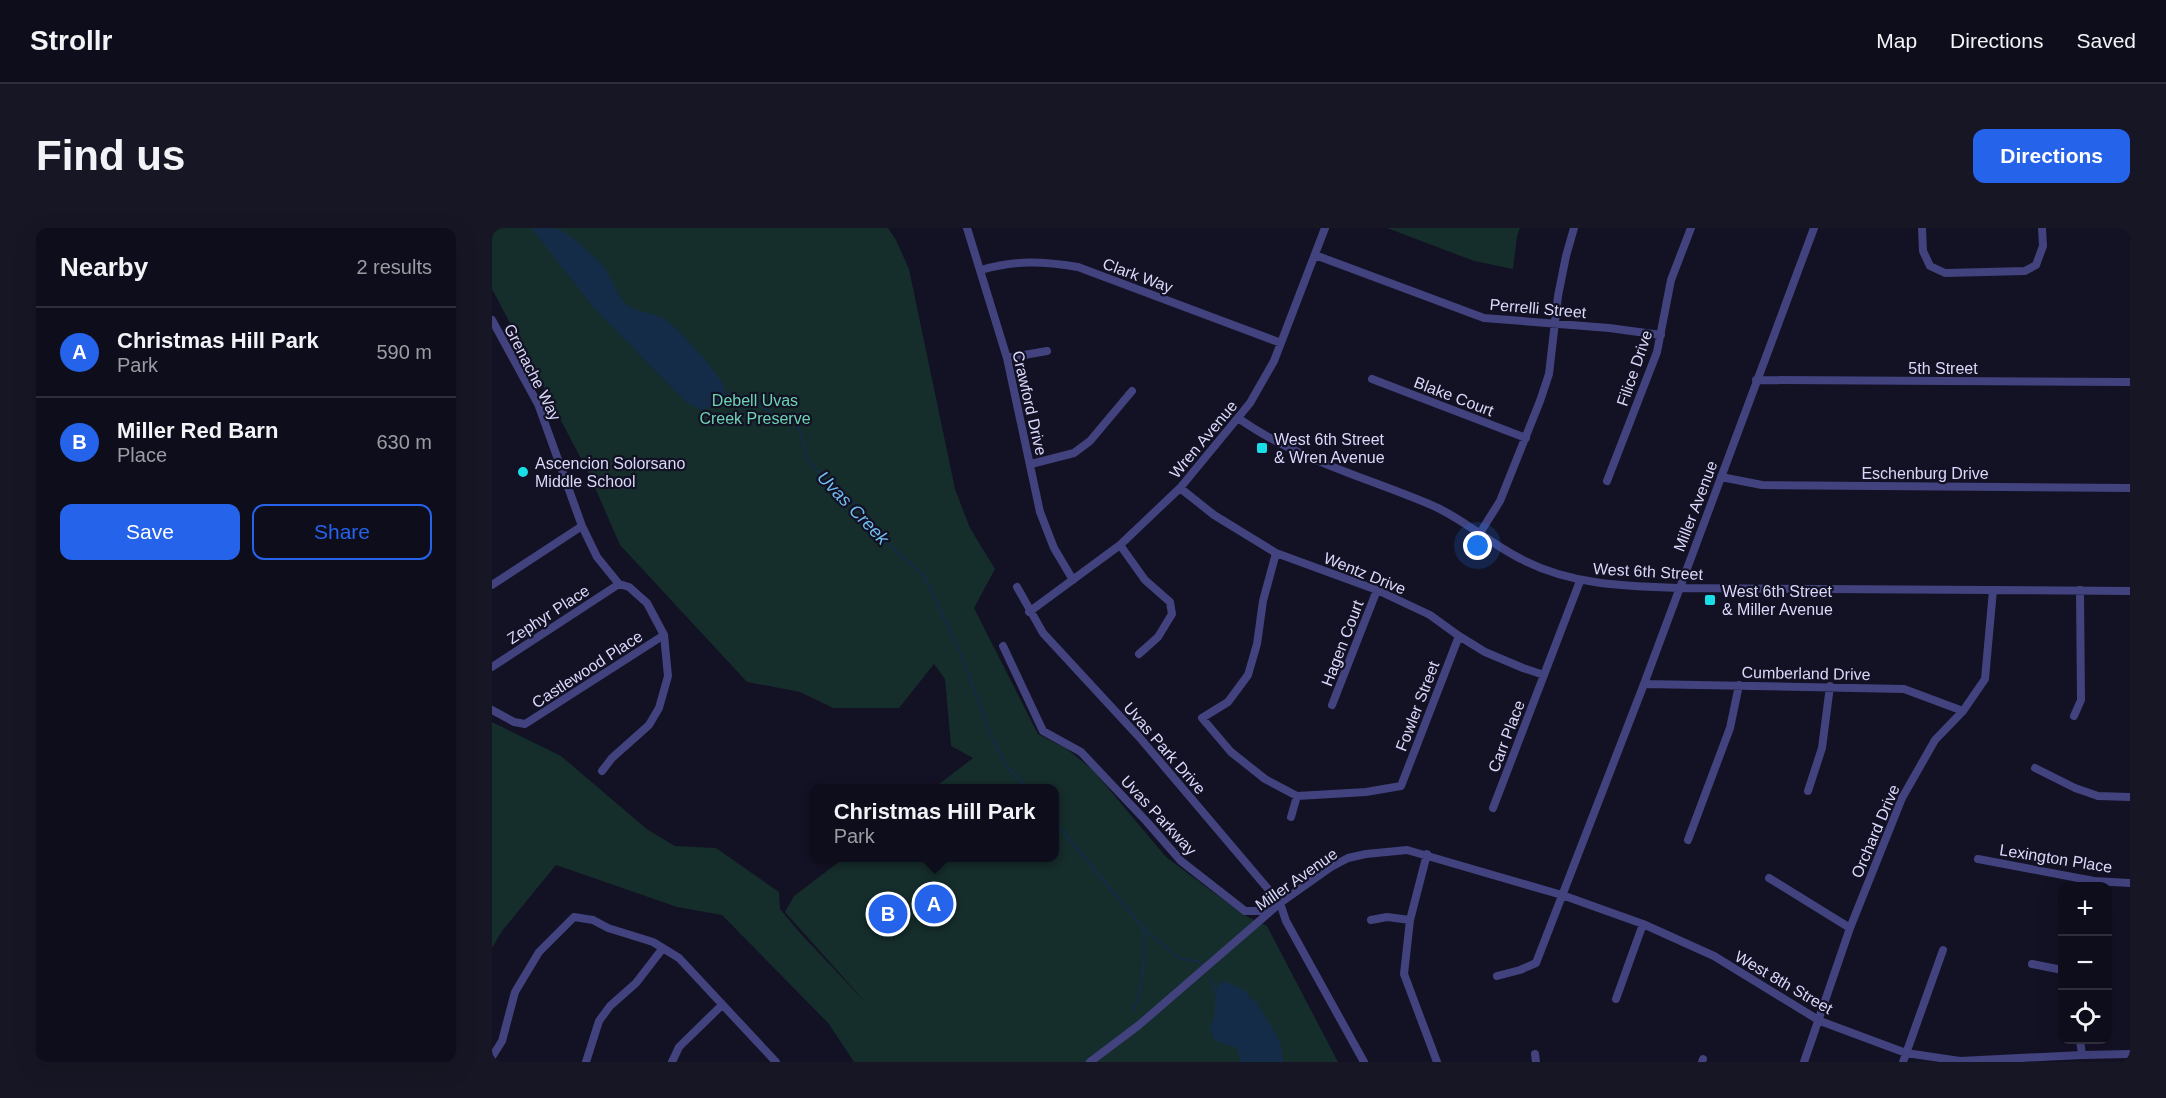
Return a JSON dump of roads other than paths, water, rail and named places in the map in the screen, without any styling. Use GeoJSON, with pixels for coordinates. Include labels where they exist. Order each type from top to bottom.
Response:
{"type":"FeatureCollection","features":[{"type":"Feature","properties":{"kind":"street","name":"Crawford Drive"},"geometry":{"type":"LineString","coordinates":[[968,228],[1006,358],[1040,512],[1054,548],[1073,580]]}},
{"type":"Feature","properties":{"kind":"street","name":"Wren Avenue"},"geometry":{"type":"LineString","coordinates":[[1029,612],[1120,545],[1180,488],[1238,418],[1261,387],[1281,343],[1325,228]]}},
{"type":"Feature","properties":{"kind":"street"},"geometry":{"type":"LineString","coordinates":[[1480,533],[1496,509],[1526,438],[1549,374],[1554,324],[1566,256],[1574,228]]}},
{"type":"Feature","properties":{"kind":"street","name":"Filice Drive"},"geometry":{"type":"LineString","coordinates":[[1607,481],[1657,352],[1671,280],[1691,228]]}},
{"type":"Feature","properties":{"kind":"street","name":"Miller Avenue"},"geometry":{"type":"LineString","coordinates":[[1562,895],[1588,833],[1814,228]]}},
{"type":"Feature","properties":{"kind":"street"},"geometry":{"type":"LineString","coordinates":[[1922,228],[1923,251],[1930,266],[1945,273],[2025,271],[2036,265],[2043,246],[2042,228]]}},
{"type":"Feature","properties":{"kind":"street","name":"Perrelli Street"},"geometry":{"type":"LineString","coordinates":[[1315,255],[1484,318],[1609,328],[1661,335]]}},
{"type":"Feature","properties":{"kind":"street","name":"Clark Way"},"geometry":{"type":"LineString","coordinates":[[981,270],[1021,261],[1046,261],[1078,267],[1281,343]]}},
{"type":"Feature","properties":{"kind":"street","name":"Grenache Way"},"geometry":{"type":"LineString","coordinates":[[492,320],[538,404],[582,526],[597,556],[619,584],[629,587],[647,603],[664,635],[668,676],[659,708],[649,725],[612,758],[602,771]]}},
{"type":"Feature","properties":{"kind":"street"},"geometry":{"type":"LineString","coordinates":[[1006,358],[1047,351]]}},
{"type":"Feature","properties":{"kind":"street","name":"Blake Court"},"geometry":{"type":"LineString","coordinates":[[1372,379],[1526,438]]}},
{"type":"Feature","properties":{"kind":"street","name":"5th Street"},"geometry":{"type":"LineString","coordinates":[[1756,380],[2130,382]]}},
{"type":"Feature","properties":{"kind":"street"},"geometry":{"type":"LineString","coordinates":[[1031,464],[1074,453],[1090,441],[1132,391]]}},
{"type":"Feature","properties":{"kind":"street","name":"West 6th Street"},"geometry":{"type":"LineString","coordinates":[[1238,418],[1286,448],[1438,507],[1524,561],[1580,581],[1605,585],[1678,588],[2130,591]]}},
{"type":"Feature","properties":{"kind":"street","name":"Eschenburg Drive"},"geometry":{"type":"LineString","coordinates":[[1721,477],[1762,485],[2130,488]]}},
{"type":"Feature","properties":{"kind":"street","name":"Wentz Drive"},"geometry":{"type":"LineString","coordinates":[[1180,488],[1214,515],[1276,553],[1377,590],[1430,615],[1485,652],[1544,675]]}},
{"type":"Feature","properties":{"kind":"street"},"geometry":{"type":"LineString","coordinates":[[492,585],[582,526]]}},
{"type":"Feature","properties":{"kind":"street"},"geometry":{"type":"LineString","coordinates":[[1120,545],[1144,580],[1170,602],[1172,614],[1158,637],[1139,654]]}},
{"type":"Feature","properties":{"kind":"street"},"geometry":{"type":"LineString","coordinates":[[1276,553],[1263,601],[1257,644],[1248,675],[1228,702],[1202,718],[1231,752],[1265,779],[1297,796],[1292,817]]}},
{"type":"Feature","properties":{"kind":"street","name":"Carr Place"},"geometry":{"type":"LineString","coordinates":[[1493,808],[1580,581]]}},
{"type":"Feature","properties":{"kind":"street","name":"Zephyr Place"},"geometry":{"type":"LineString","coordinates":[[492,667],[619,584]]}},
{"type":"Feature","properties":{"kind":"street","name":"Uvas Park Drive"},"geometry":{"type":"LineString","coordinates":[[1017,587],[1029,612],[1043,633],[1140,738],[1280,903]]}},
{"type":"Feature","properties":{"kind":"street","name":"Hagen Court"},"geometry":{"type":"LineString","coordinates":[[1332,705],[1377,590]]}},
{"type":"Feature","properties":{"kind":"street","name":"Orchard Drive"},"geometry":{"type":"LineString","coordinates":[[1804,1062],[1820,1021],[1850,928],[1902,798],[1935,740],[1963,711],[1985,679],[1993,590]]}},
{"type":"Feature","properties":{"kind":"street"},"geometry":{"type":"LineString","coordinates":[[2074,716],[2081,700],[2080,590]]}},
{"type":"Feature","properties":{"kind":"street","name":"Castlewood Place"},"geometry":{"type":"LineString","coordinates":[[492,710],[514,722],[525,724],[664,635]]}},
{"type":"Feature","properties":{"kind":"street","name":"Fowler Street"},"geometry":{"type":"LineString","coordinates":[[1297,796],[1366,792],[1401,786],[1459,636]]}},
{"type":"Feature","properties":{"kind":"street","name":"Uvas Parkway"},"geometry":{"type":"LineString","coordinates":[[1003,646],[1043,731],[1081,752],[1181,861],[1245,911],[1260,911],[1280,903]]}},
{"type":"Feature","properties":{"kind":"street","name":"Cumberland Drive"},"geometry":{"type":"LineString","coordinates":[[1644,684],[1904,689],[1963,711]]}},
{"type":"Feature","properties":{"kind":"street"},"geometry":{"type":"LineString","coordinates":[[1688,840],[1730,728],[1739,685]]}},
{"type":"Feature","properties":{"kind":"street"},"geometry":{"type":"LineString","coordinates":[[1808,791],[1822,748],[1830,686]]}},
{"type":"Feature","properties":{"kind":"street"},"geometry":{"type":"LineString","coordinates":[[2035,768],[2075,788],[2098,796],[2130,797]]}},
{"type":"Feature","properties":{"kind":"street","name":"Miller Avenue"},"geometry":{"type":"LineString","coordinates":[[1090,1062],[1139,1025],[1280,903],[1331,867],[1348,858],[1387,850],[1407,850],[1427,854],[1562,895],[1643,924]]}},
{"type":"Feature","properties":{"kind":"street"},"geometry":{"type":"LineString","coordinates":[[1427,854],[1410,920],[1404,974],[1437,1062]]}},
{"type":"Feature","properties":{"kind":"street","name":"Lexington Place"},"geometry":{"type":"LineString","coordinates":[[1978,859],[2094,881],[2130,883]]}},
{"type":"Feature","properties":{"kind":"street"},"geometry":{"type":"LineString","coordinates":[[1769,878],[1850,928]]}},
{"type":"Feature","properties":{"kind":"street"},"geometry":{"type":"LineString","coordinates":[[1497,976],[1536,963],[1562,895]]}},
{"type":"Feature","properties":{"kind":"street"},"geometry":{"type":"LineString","coordinates":[[1280,903],[1286,921],[1364,1062]]}},
{"type":"Feature","properties":{"kind":"street"},"geometry":{"type":"LineString","coordinates":[[492,1057],[502,1041],[515,992],[539,952],[574,917],[593,920],[608,928],[653,942],[679,958],[771,1061]]}},
{"type":"Feature","properties":{"kind":"street"},"geometry":{"type":"LineString","coordinates":[[1371,920],[1387,917],[1410,920]]}},
{"type":"Feature","properties":{"kind":"street"},"geometry":{"type":"LineString","coordinates":[[1616,999],[1643,924]]}},
{"type":"Feature","properties":{"kind":"street","name":"West 8th Street"},"geometry":{"type":"LineString","coordinates":[[1643,924],[1714,956],[1820,1021],[1906,1053],[1960,1061],[2130,1054]]}},
{"type":"Feature","properties":{"kind":"street"},"geometry":{"type":"LineString","coordinates":[[586,1062],[599,1021],[610,1006],[636,982],[663,948]]}},
{"type":"Feature","properties":{"kind":"street"},"geometry":{"type":"LineString","coordinates":[[1903,1062],[1943,950]]}},
{"type":"Feature","properties":{"kind":"street"},"geometry":{"type":"LineString","coordinates":[[2032,964],[2058,969]]}},
{"type":"Feature","properties":{"kind":"street"},"geometry":{"type":"LineString","coordinates":[[672,1062],[679,1047],[722,1005]]}},
{"type":"Feature","properties":{"kind":"street"},"geometry":{"type":"LineString","coordinates":[[2081,1044],[2082,1055]]}},
{"type":"Feature","properties":{"kind":"water"},"geometry":{"type":"Polygon","coordinates":[[[531,228],[554,228],[567,234],[603,266],[625,303],[634,309],[659,316],[669,322],[715,372],[724,387],[722,400],[702,410],[686,402],[595,309],[531,228]]]}},
{"type":"Feature","properties":{"kind":"water"},"geometry":{"type":"Polygon","coordinates":[[[1225,981],[1247,992],[1250,998],[1255,1000],[1276,1034],[1281,1046],[1283,1062],[1241,1062],[1237,1048],[1214,1040],[1210,1028],[1215,1013],[1215,994],[1219,984],[1225,981]]]}},
{"type":"Feature","properties":{"kind":"waterway","name":"Uvas Creek"},"geometry":{"type":"LineString","coordinates":[[722,395],[736,395],[748,399],[798,425],[808,460],[816,470],[855,504],[887,543],[924,576],[961,654],[994,743],[1008,768],[1023,784]]}},
{"type":"Feature","properties":{"kind":"waterway","name":"Uvas Creek"},"geometry":{"type":"LineString","coordinates":[[1059,827],[1144,929],[1180,959],[1198,961],[1202,965]]}},
{"type":"Feature","properties":{"kind":"waterway"},"geometry":{"type":"LineString","coordinates":[[1133,1011],[1142,981],[1144,929]]}},
{"type":"Feature","properties":{"kind":"waterway","name":"Uvas Creek"},"geometry":{"type":"LineString","coordinates":[[1211,978],[1216,993]]}},
{"type":"Feature","properties":{"kind":"place","name":"West 6th Street & Wren Avenue"},"geometry":{"type":"Point","coordinates":[1262,448]}},
{"type":"Feature","properties":{"kind":"place","name":"Ascencion Solorsano Middle School"},"geometry":{"type":"Point","coordinates":[523,472]}},
{"type":"Feature","properties":{"kind":"place","name":"West 6th Street & Miller Avenue"},"geometry":{"type":"Point","coordinates":[1710,600]}},
{"type":"Feature","properties":{"kind":"place","name":"Christmas Hill Park"},"geometry":{"type":"Point","coordinates":[934,904]}},
{"type":"Feature","properties":{"kind":"place","name":"Miller Red Barn"},"geometry":{"type":"Point","coordinates":[888,914]}},
{"type":"Feature","properties":{"kind":"park label","name":"Debell Uvas Creek Preserve"},"geometry":{"type":"Point","coordinates":[755,409]}}]}
